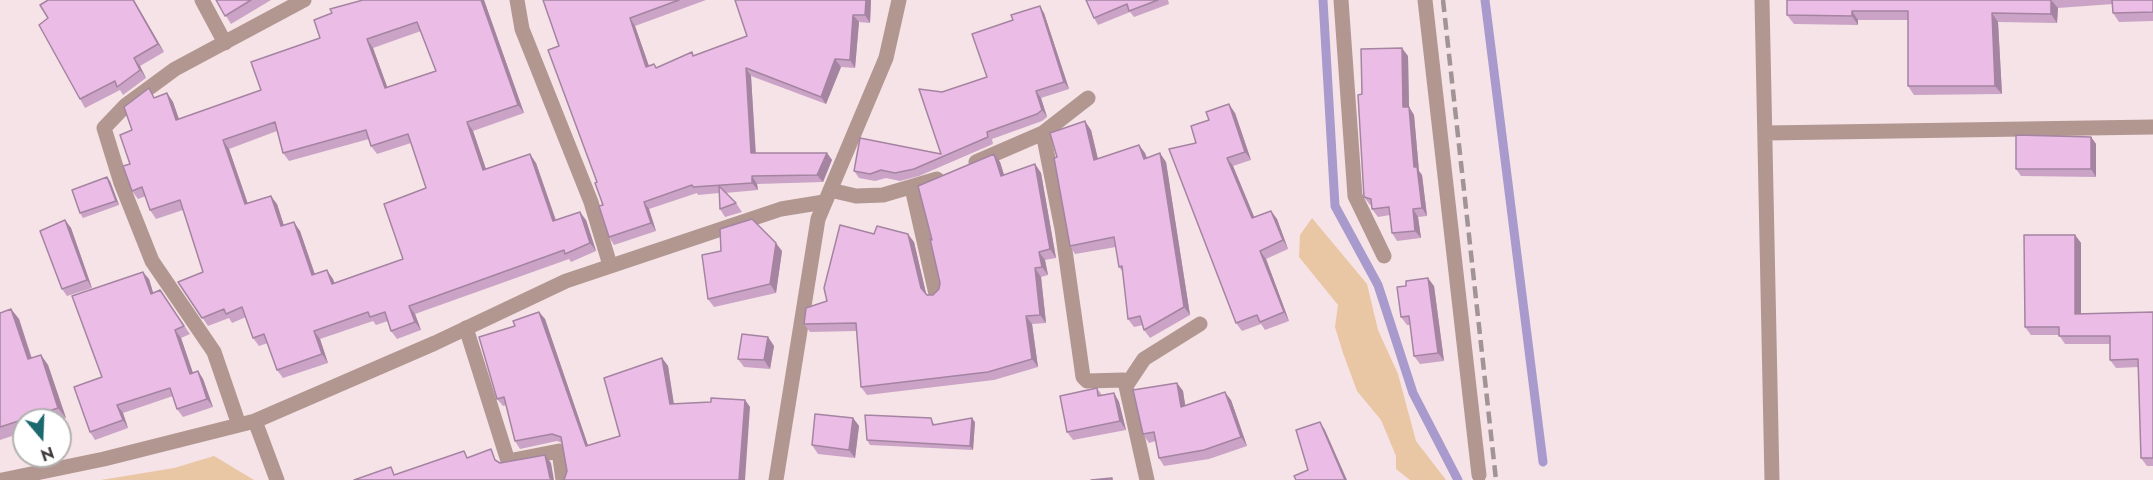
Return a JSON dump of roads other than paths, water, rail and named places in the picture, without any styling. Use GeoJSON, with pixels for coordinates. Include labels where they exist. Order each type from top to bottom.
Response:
{"type":"FeatureCollection","features":[{"type":"Feature","properties":{"kind":"street"},"geometry":{"type":"LineString","coordinates":[[202,0],[225,43]]}},
{"type":"Feature","properties":{"kind":"street"},"geometry":{"type":"LineString","coordinates":[[239,425],[214,352],[152,261],[121,183],[104,128],[108,121],[150,85],[304,0]]}},
{"type":"Feature","properties":{"kind":"street"},"geometry":{"type":"LineString","coordinates":[[517,0],[522,29],[591,202],[610,265]]}},
{"type":"Feature","properties":{"kind":"street"},"geometry":{"type":"LineString","coordinates":[[776,480],[818,219],[886,58],[899,0]]}},
{"type":"Feature","properties":{"kind":"street"},"geometry":{"type":"LineString","coordinates":[[1341,0],[1355,196],[1384,256]]}},
{"type":"Feature","properties":{"kind":"street"},"geometry":{"type":"LineString","coordinates":[[1425,0],[1479,475]]}},
{"type":"Feature","properties":{"kind":"street"},"geometry":{"type":"LineString","coordinates":[[1762,0],[1772,480]]}},
{"type":"Feature","properties":{"kind":"street"},"geometry":{"type":"LineString","coordinates":[[2,480],[115,456],[255,421],[466,328],[566,281],[610,265],[827,196],[883,195],[912,188],[1043,133],[1088,98]]}},
{"type":"Feature","properties":{"kind":"street"},"geometry":{"type":"LineString","coordinates":[[1766,133],[2153,127]]}},
{"type":"Feature","properties":{"kind":"street"},"geometry":{"type":"LineString","coordinates":[[1043,133],[1062,229],[1083,377],[1087,381],[1123,380],[1147,480]]}},
{"type":"Feature","properties":{"kind":"street"},"geometry":{"type":"LineString","coordinates":[[912,188],[936,294]]}},
{"type":"Feature","properties":{"kind":"street"},"geometry":{"type":"LineString","coordinates":[[1126,386],[1144,359],[1200,324]]}},
{"type":"Feature","properties":{"kind":"street"},"geometry":{"type":"LineString","coordinates":[[466,328],[507,461],[560,451],[563,480]]}},
{"type":"Feature","properties":{"kind":"street"},"geometry":{"type":"LineString","coordinates":[[255,421],[277,480]]}},
{"type":"Feature","properties":{"kind":"waterway"},"geometry":{"type":"LineString","coordinates":[[1323,0],[1335,206],[1378,285],[1413,393],[1458,480]]}},
{"type":"Feature","properties":{"kind":"waterway"},"geometry":{"type":"LineString","coordinates":[[1485,0],[1543,462]]}},
{"type":"Feature","properties":{"kind":"railway"},"geometry":{"type":"LineString","coordinates":[[1443,0],[1496,480]]}}]}
